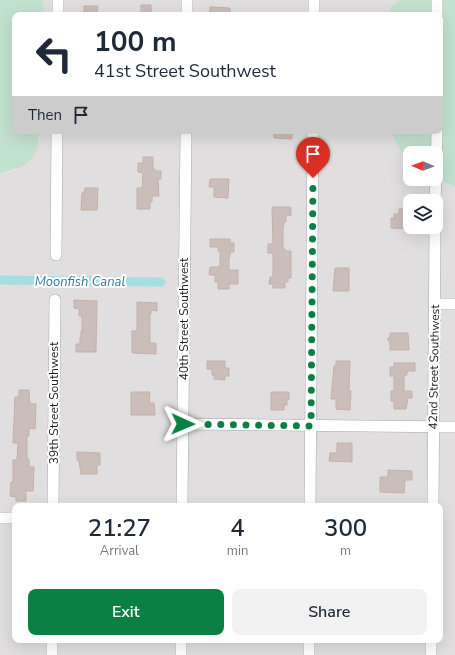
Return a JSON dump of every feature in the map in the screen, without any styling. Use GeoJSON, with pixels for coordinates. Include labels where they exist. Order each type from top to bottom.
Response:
{"type":"FeatureCollection","features":[{"type":"Feature","properties":{"kind":"street"},"geometry":{"type":"LineString","coordinates":[[58,0],[58,12]]}},
{"type":"Feature","properties":{"kind":"street"},"geometry":{"type":"LineString","coordinates":[[187,0],[187,12]]}},
{"type":"Feature","properties":{"kind":"street"},"geometry":{"type":"LineString","coordinates":[[314,0],[314,12]]}},
{"type":"Feature","properties":{"kind":"street"},"geometry":{"type":"LineString","coordinates":[[437,0],[437,12]]}},
{"type":"Feature","properties":{"kind":"street"},"geometry":{"type":"LineString","coordinates":[[56,255],[57,134]]}},
{"type":"Feature","properties":{"kind":"street","name":"40th Street Southwest"},"geometry":{"type":"LineString","coordinates":[[182,503],[186,134]]}},
{"type":"Feature","properties":{"kind":"street"},"geometry":{"type":"LineString","coordinates":[[310,503],[313,134]]}},
{"type":"Feature","properties":{"kind":"street"},"geometry":{"type":"LineString","coordinates":[[437,134],[437,146]]}},
{"type":"Feature","properties":{"kind":"street","name":"42nd Street Southwest"},"geometry":{"type":"LineString","coordinates":[[432,503],[435,234]]}},
{"type":"Feature","properties":{"kind":"street","name":"39th Street Southwest"},"geometry":{"type":"LineString","coordinates":[[53,503],[55,300]]}},
{"type":"Feature","properties":{"kind":"street"},"geometry":{"type":"LineString","coordinates":[[435,304],[455,304]]}},
{"type":"Feature","properties":{"kind":"street"},"geometry":{"type":"LineString","coordinates":[[183,424],[455,427]]}},
{"type":"Feature","properties":{"kind":"street"},"geometry":{"type":"LineString","coordinates":[[0,518],[12,518]]}},
{"type":"Feature","properties":{"kind":"street"},"geometry":{"type":"LineString","coordinates":[[52,643],[52,655]]}},
{"type":"Feature","properties":{"kind":"street"},"geometry":{"type":"LineString","coordinates":[[181,643],[181,655]]}},
{"type":"Feature","properties":{"kind":"street"},"geometry":{"type":"LineString","coordinates":[[309,643],[309,655]]}},
{"type":"Feature","properties":{"kind":"street"},"geometry":{"type":"LineString","coordinates":[[431,643],[431,655]]}},
{"type":"Feature","properties":{"kind":"shaded area"},"geometry":{"type":"Polygon","coordinates":[[[43,0],[400,0],[391,6],[389,12],[44,12],[43,0]]]}},
{"type":"Feature","properties":{"kind":"shaded area"},"geometry":{"type":"Polygon","coordinates":[[[40,134],[392,134],[403,155],[403,186],[443,186],[443,182],[455,187],[455,655],[0,655],[0,174],[15,170],[39,140],[40,134]]]}},
{"type":"Feature","properties":{"kind":"green space"},"geometry":{"type":"Polygon","coordinates":[[[0,0],[43,0],[44,12],[12,12],[12,134],[39,134],[36,152],[32,159],[24,166],[0,174],[0,0]]]}},
{"type":"Feature","properties":{"kind":"green space"},"geometry":{"type":"Polygon","coordinates":[[[400,0],[455,0],[455,187],[443,182],[443,146],[403,146],[403,155],[392,134],[443,134],[443,12],[389,12],[391,6],[400,0]]]}},
{"type":"Feature","properties":{"kind":"building"},"geometry":{"type":"Polygon","coordinates":[[[141,5],[151,5],[151,12],[141,12],[141,5]]]}},
{"type":"Feature","properties":{"kind":"building"},"geometry":{"type":"Polygon","coordinates":[[[84,6],[98,6],[97,12],[84,12],[84,6]]]}},
{"type":"Feature","properties":{"kind":"building"},"geometry":{"type":"Polygon","coordinates":[[[210,7],[230,8],[230,12],[210,12],[210,7]]]}},
{"type":"Feature","properties":{"kind":"building"},"geometry":{"type":"Polygon","coordinates":[[[274,134],[292,134],[292,139],[274,138],[274,134]]]}},
{"type":"Feature","properties":{"kind":"building"},"geometry":{"type":"Polygon","coordinates":[[[143,157],[153,157],[153,169],[155,169],[155,171],[161,171],[161,179],[158,179],[159,196],[152,196],[150,209],[137,209],[137,188],[142,188],[143,173],[138,172],[138,163],[143,163],[143,157]]]}},
{"type":"Feature","properties":{"kind":"building"},"geometry":{"type":"Polygon","coordinates":[[[210,179],[229,179],[228,198],[214,197],[214,187],[209,187],[210,179]]]}},
{"type":"Feature","properties":{"kind":"building"},"geometry":{"type":"Polygon","coordinates":[[[85,188],[98,188],[97,210],[81,210],[82,193],[84,193],[85,188]]]}},
{"type":"Feature","properties":{"kind":"building"},"geometry":{"type":"Polygon","coordinates":[[[272,207],[291,207],[291,216],[286,215],[286,222],[284,222],[283,228],[283,249],[285,249],[285,251],[291,251],[291,278],[288,278],[288,282],[285,282],[285,288],[273,288],[273,284],[269,284],[270,277],[273,277],[273,253],[268,253],[268,244],[273,244],[272,207]]]}},
{"type":"Feature","properties":{"kind":"building"},"geometry":{"type":"Polygon","coordinates":[[[399,209],[403,209],[403,229],[391,228],[391,218],[394,218],[394,214],[399,214],[399,209]]]}},
{"type":"Feature","properties":{"kind":"building"},"geometry":{"type":"Polygon","coordinates":[[[210,239],[230,239],[230,243],[234,243],[234,252],[230,252],[229,257],[229,270],[238,270],[238,284],[229,284],[229,289],[218,289],[218,282],[215,282],[215,275],[209,275],[210,267],[220,267],[220,251],[218,251],[218,247],[210,247],[210,239]]]}},
{"type":"Feature","properties":{"kind":"building"},"geometry":{"type":"Polygon","coordinates":[[[335,268],[349,268],[349,291],[333,291],[335,268]]]}},
{"type":"Feature","properties":{"kind":"building"},"geometry":{"type":"Polygon","coordinates":[[[74,300],[97,301],[96,352],[76,352],[76,344],[80,344],[82,316],[79,316],[79,309],[74,308],[74,300]]]}},
{"type":"Feature","properties":{"kind":"building"},"geometry":{"type":"Polygon","coordinates":[[[137,302],[157,303],[157,311],[151,310],[151,314],[150,313],[150,343],[156,343],[156,354],[132,353],[132,331],[137,331],[137,302]]]}},
{"type":"Feature","properties":{"kind":"building"},"geometry":{"type":"Polygon","coordinates":[[[390,333],[408,333],[409,350],[390,350],[390,342],[387,339],[390,337],[390,333]]]}},
{"type":"Feature","properties":{"kind":"building"},"geometry":{"type":"Polygon","coordinates":[[[207,361],[225,361],[225,368],[229,368],[229,376],[225,376],[225,380],[214,379],[212,369],[207,369],[207,361]]]}},
{"type":"Feature","properties":{"kind":"building"},"geometry":{"type":"Polygon","coordinates":[[[336,361],[350,361],[350,410],[336,409],[336,399],[331,399],[334,366],[336,366],[336,361]]]}},
{"type":"Feature","properties":{"kind":"building"},"geometry":{"type":"Polygon","coordinates":[[[394,363],[415,363],[415,371],[407,371],[407,375],[404,375],[404,391],[412,391],[412,398],[408,398],[406,409],[394,409],[394,401],[391,401],[391,391],[394,391],[394,376],[390,376],[390,367],[394,367],[394,363]]]}},
{"type":"Feature","properties":{"kind":"building"},"geometry":{"type":"Polygon","coordinates":[[[19,390],[29,390],[30,404],[36,404],[35,429],[29,428],[29,436],[27,436],[27,459],[29,459],[29,467],[34,467],[33,491],[26,491],[26,501],[16,501],[16,497],[10,496],[11,482],[13,482],[13,460],[17,460],[18,443],[13,443],[15,397],[19,397],[19,390]]]}},
{"type":"Feature","properties":{"kind":"building"},"geometry":{"type":"Polygon","coordinates":[[[131,392],[150,392],[149,403],[154,403],[155,415],[131,415],[131,392]]]}},
{"type":"Feature","properties":{"kind":"building"},"geometry":{"type":"Polygon","coordinates":[[[271,392],[289,392],[289,400],[287,400],[287,405],[284,405],[284,410],[271,410],[271,392]]]}},
{"type":"Feature","properties":{"kind":"building"},"geometry":{"type":"Polygon","coordinates":[[[337,443],[352,443],[352,462],[329,461],[330,453],[337,453],[337,443]]]}},
{"type":"Feature","properties":{"kind":"building"},"geometry":{"type":"Polygon","coordinates":[[[77,452],[100,453],[100,465],[97,465],[97,474],[81,474],[79,461],[77,460],[77,452]]]}},
{"type":"Feature","properties":{"kind":"building"},"geometry":{"type":"Polygon","coordinates":[[[388,470],[412,471],[412,480],[405,480],[404,493],[380,492],[380,477],[388,477],[388,470]]]}},
{"type":"Feature","properties":{"kind":"waterway","name":"Moonfish Canal"},"geometry":{"type":"LineString","coordinates":[[0,280],[161,282]]}},
{"type":"Feature","properties":{"kind":"route"},"geometry":{"type":"LineString","coordinates":[[183,424],[311,426],[313,178]]}}]}
